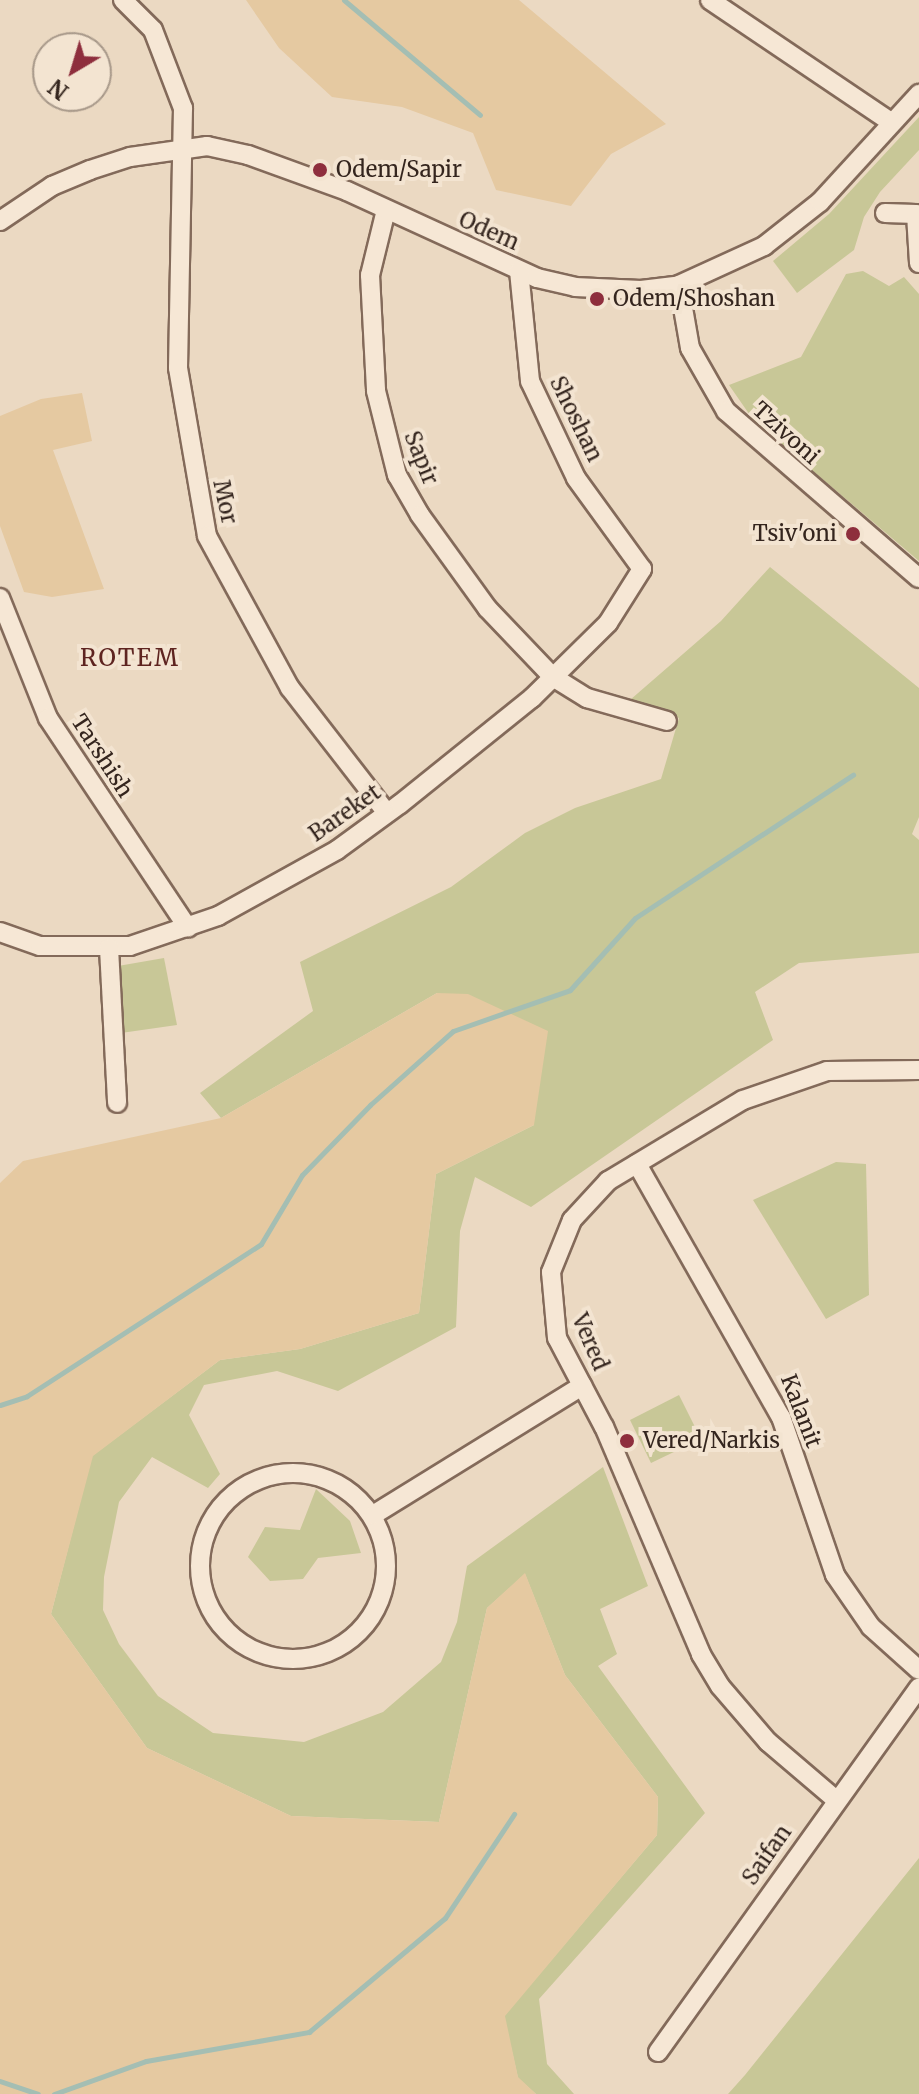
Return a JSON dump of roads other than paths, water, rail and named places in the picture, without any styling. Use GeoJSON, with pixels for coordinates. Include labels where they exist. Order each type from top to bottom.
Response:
{"type":"FeatureCollection","features":[{"type":"Feature","properties":{"kind":"street","name":"Mor"},"geometry":{"type":"LineString","coordinates":[[123,0],[153,30],[165,51],[183,108],[185,148],[178,368],[207,536],[290,688],[387,813]]}},
{"type":"Feature","properties":{"kind":"street"},"geometry":{"type":"LineString","coordinates":[[710,0],[891,122]]}},
{"type":"Feature","properties":{"kind":"street","name":"Odem"},"geometry":{"type":"LineString","coordinates":[[0,221],[52,186],[90,170],[130,157],[207,146],[248,155],[386,210],[519,271],[575,287],[641,290],[679,285],[726,267],[794,225],[919,94]]}},
{"type":"Feature","properties":{"kind":"street","name":"Sapir"},"geometry":{"type":"LineString","coordinates":[[386,210],[370,275],[370,327],[376,391],[397,475],[420,515],[478,596],[553,677],[587,698],[667,721]]}},
{"type":"Feature","properties":{"kind":"street"},"geometry":{"type":"LineString","coordinates":[[885,213],[916,214],[919,263]]}},
{"type":"Feature","properties":{"kind":"street","name":"Shoshan"},"geometry":{"type":"LineString","coordinates":[[519,271],[530,381],[576,478],[642,569]]}},
{"type":"Feature","properties":{"kind":"street","name":"Tzivoni"},"geometry":{"type":"LineString","coordinates":[[679,285],[690,348],[726,411],[919,578]]}},
{"type":"Feature","properties":{"kind":"street","name":"Bareket"},"geometry":{"type":"LineString","coordinates":[[2,939],[40,946],[109,948],[188,928],[337,850],[553,677],[608,623],[642,569]]}},
{"type":"Feature","properties":{"kind":"street","name":"Tarshish"},"geometry":{"type":"LineString","coordinates":[[0,598],[48,718],[188,928]]}},
{"type":"Feature","properties":{"kind":"street"},"geometry":{"type":"LineString","coordinates":[[109,948],[117,1103]]}},
{"type":"Feature","properties":{"kind":"street","name":"Vered"},"geometry":{"type":"LineString","coordinates":[[835,1799],[768,1742],[720,1686],[681,1617],[625,1474],[557,1338],[552,1315],[556,1252],[587,1202],[637,1164],[775,1085],[827,1071],[919,1070]]}},
{"type":"Feature","properties":{"kind":"street","name":"Kalanit"},"geometry":{"type":"LineString","coordinates":[[637,1164],[776,1406],[835,1575],[871,1627],[919,1670]]}},
{"type":"Feature","properties":{"kind":"street"},"geometry":{"type":"LineString","coordinates":[[373,1515],[582,1386]]}},
{"type":"Feature","properties":{"kind":"street"},"geometry":{"type":"LineString","coordinates":[[291,1472],[323,1477],[351,1492],[373,1515],[385,1543],[384,1588],[364,1628],[341,1647],[313,1658],[283,1659],[253,1651],[228,1634],[210,1609],[200,1579],[201,1547],[212,1518],[233,1494],[260,1478],[291,1472]]}},
{"type":"Feature","properties":{"kind":"street","name":"Saifan"},"geometry":{"type":"LineString","coordinates":[[658,2052],[835,1799],[919,1688]]}},
{"type":"Feature","properties":{"kind":"waterway"},"geometry":{"type":"LineString","coordinates":[[344,0],[480,115]]}},
{"type":"Feature","properties":{"kind":"waterway"},"geometry":{"type":"LineString","coordinates":[[0,1405],[27,1396],[261,1244],[302,1175],[370,1105],[453,1031],[570,990],[635,918],[853,775]]}},
{"type":"Feature","properties":{"kind":"waterway"},"geometry":{"type":"LineString","coordinates":[[54,2094],[146,2061],[309,2032],[445,1918],[514,1814]]}},
{"type":"Feature","properties":{"kind":"waterway"},"geometry":{"type":"LineString","coordinates":[[0,2081],[38,2094]]}},
{"type":"Feature","properties":{"kind":"place","name":"Odem/Sapir"},"geometry":{"type":"Point","coordinates":[320,170]}},
{"type":"Feature","properties":{"kind":"place","name":"Odem/Shoshan"},"geometry":{"type":"Point","coordinates":[597,299]}},
{"type":"Feature","properties":{"kind":"place","name":"Tsiv'oni"},"geometry":{"type":"Point","coordinates":[853,534]}},
{"type":"Feature","properties":{"kind":"place","name":"Vered/Narkis"},"geometry":{"type":"Point","coordinates":[627,1441]}},
{"type":"Feature","properties":{"kind":"district","name":"ROTEM"},"geometry":{"type":"Point","coordinates":[130,658]}}]}
